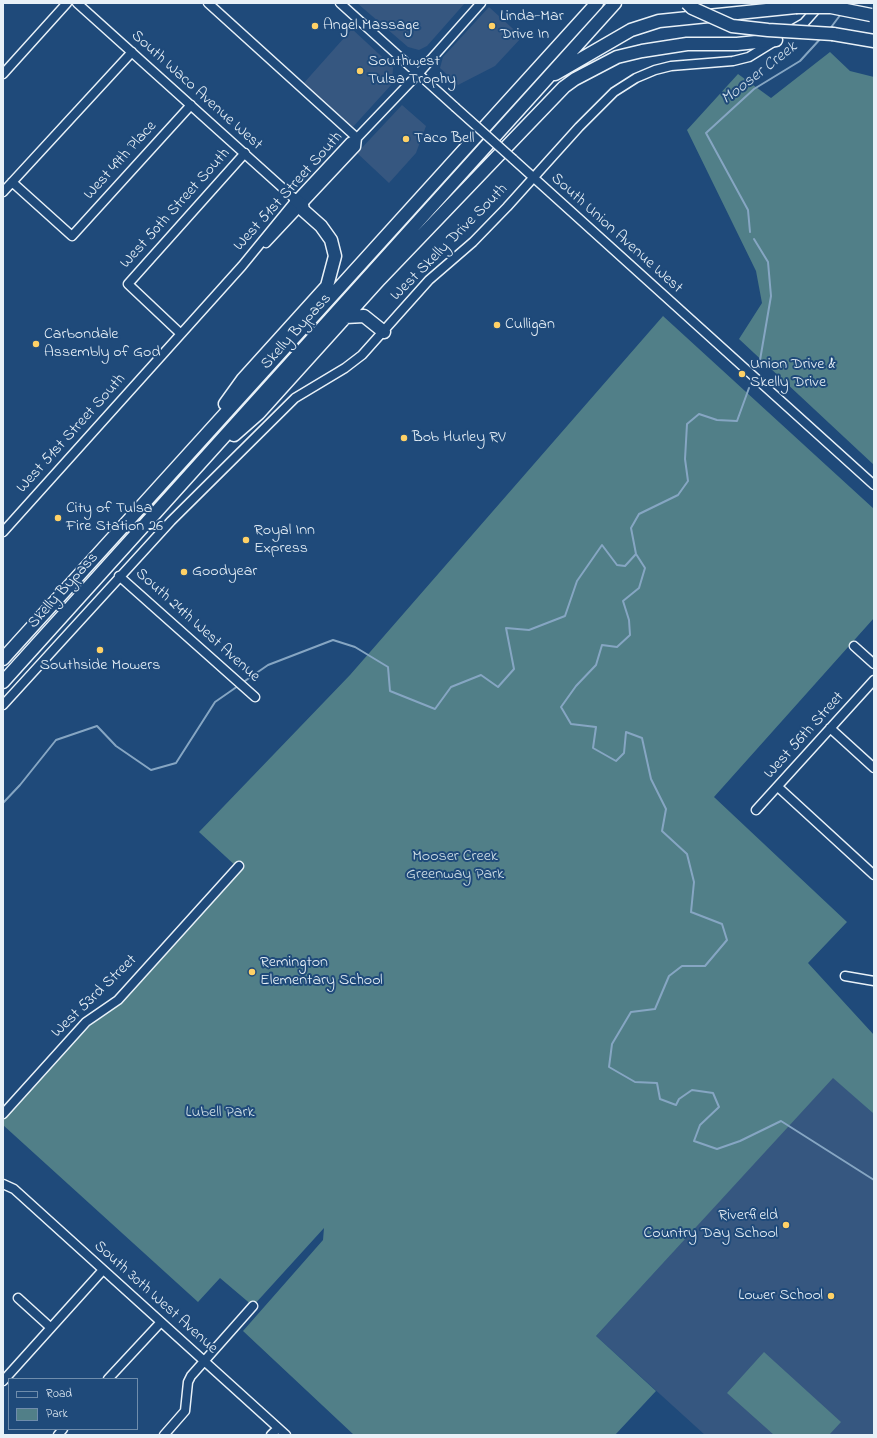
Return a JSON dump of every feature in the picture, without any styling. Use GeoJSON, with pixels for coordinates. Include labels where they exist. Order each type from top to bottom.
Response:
{"type":"FeatureCollection","features":[{"type":"Feature","properties":{"kind":"highway","name":"Skelly Bypass"},"geometry":{"type":"LineString","coordinates":[[3,660],[597,3]]}},
{"type":"Feature","properties":{"kind":"highway","name":"Skelly Bypass"},"geometry":{"type":"LineString","coordinates":[[3,682],[615,3]]}},
{"type":"Feature","properties":{"kind":"highway"},"geometry":{"type":"LineString","coordinates":[[687,3],[692,8],[732,26],[833,34],[874,41]]}},
{"type":"Feature","properties":{"kind":"highway"},"geometry":{"type":"LineString","coordinates":[[546,79],[619,36],[646,24],[675,18],[796,7],[830,8],[872,15]]}},
{"type":"Feature","properties":{"kind":"highway"},"geometry":{"type":"LineString","coordinates":[[192,473],[258,413],[345,317],[564,88],[606,62],[642,51],[687,44],[737,44],[776,40]]}},
{"type":"Feature","properties":{"kind":"highway"},"geometry":{"type":"LineString","coordinates":[[181,463],[243,379],[327,286],[335,256],[331,240],[321,226],[303,210],[299,203]]}},
{"type":"Feature","properties":{"kind":"highway"},"geometry":{"type":"LineString","coordinates":[[345,317],[364,316],[384,332]]}},
{"type":"Feature","properties":{"kind":"street"},"geometry":{"type":"LineString","coordinates":[[3,74],[67,3]]}},
{"type":"Feature","properties":{"kind":"street","name":"South Waco Avenue West"},"geometry":{"type":"LineString","coordinates":[[77,3],[299,203]]}},
{"type":"Feature","properties":{"kind":"street"},"geometry":{"type":"LineString","coordinates":[[208,3],[358,138]]}},
{"type":"Feature","properties":{"kind":"street","name":"South Union Avenue West"},"geometry":{"type":"LineString","coordinates":[[340,3],[874,486]]}},
{"type":"Feature","properties":{"kind":"street","name":"West 51st Street South"},"geometry":{"type":"LineString","coordinates":[[3,532],[299,203],[350,142],[358,138],[418,74],[481,3]]}},
{"type":"Feature","properties":{"kind":"street","name":"West Skelly Drive South"},"geometry":{"type":"LineString","coordinates":[[3,705],[171,520],[295,398],[354,362],[384,332],[429,280],[473,242],[507,207],[600,104],[614,92],[636,78],[655,70],[671,66],[733,61],[749,57],[804,23],[822,3]]}},
{"type":"Feature","properties":{"kind":"street"},"geometry":{"type":"LineString","coordinates":[[3,192],[132,52]]}},
{"type":"Feature","properties":{"kind":"street","name":"West 49th Place"},"geometry":{"type":"LineString","coordinates":[[12,182],[72,236],[191,105]]}},
{"type":"Feature","properties":{"kind":"street","name":"West 50th Street South"},"geometry":{"type":"LineString","coordinates":[[181,334],[128,284],[245,153]]}},
{"type":"Feature","properties":{"kind":"street","name":"South 24th West Avenue"},"geometry":{"type":"LineString","coordinates":[[119,576],[255,697]]}},
{"type":"Feature","properties":{"kind":"street"},"geometry":{"type":"LineString","coordinates":[[854,646],[874,664]]}},
{"type":"Feature","properties":{"kind":"street","name":"West 56th Street"},"geometry":{"type":"LineString","coordinates":[[756,810],[874,680]]}},
{"type":"Feature","properties":{"kind":"street"},"geometry":{"type":"LineString","coordinates":[[830,728],[874,768]]}},
{"type":"Feature","properties":{"kind":"street"},"geometry":{"type":"LineString","coordinates":[[778,787],[874,875]]}},
{"type":"Feature","properties":{"kind":"street","name":"West 53rd Street"},"geometry":{"type":"LineString","coordinates":[[3,1114],[86,1022],[118,1000],[240,866]]}},
{"type":"Feature","properties":{"kind":"street"},"geometry":{"type":"LineString","coordinates":[[845,976],[874,981]]}},
{"type":"Feature","properties":{"kind":"street","name":"South 30th West Avenue"},"geometry":{"type":"LineString","coordinates":[[3,1184],[14,1189],[286,1435]]}},
{"type":"Feature","properties":{"kind":"street"},"geometry":{"type":"LineString","coordinates":[[3,1381],[50,1327],[103,1270]]}},
{"type":"Feature","properties":{"kind":"street"},"geometry":{"type":"LineString","coordinates":[[18,1298],[50,1327]]}},
{"type":"Feature","properties":{"kind":"street"},"geometry":{"type":"LineString","coordinates":[[164,1435],[185,1410],[188,1382],[191,1376],[253,1306]]}},
{"type":"Feature","properties":{"kind":"street"},"geometry":{"type":"LineString","coordinates":[[109,1378],[161,1322]]}},
{"type":"Feature","properties":{"kind":"street"},"geometry":{"type":"LineString","coordinates":[[271,1435],[278,1428]]}},
{"type":"Feature","properties":{"kind":"shaded area"},"geometry":{"type":"Polygon","coordinates":[[[357,3],[465,3],[427,46],[419,50],[408,47],[357,3]]]}},
{"type":"Feature","properties":{"kind":"shaded area"},"geometry":{"type":"Polygon","coordinates":[[[489,7],[522,37],[495,66],[458,85],[440,68],[443,57],[489,7]]]}},
{"type":"Feature","properties":{"kind":"shaded area"},"geometry":{"type":"Polygon","coordinates":[[[352,29],[393,67],[392,84],[352,128],[303,84],[352,29]]]}},
{"type":"Feature","properties":{"kind":"shaded area"},"geometry":{"type":"Polygon","coordinates":[[[402,105],[426,126],[416,153],[389,183],[357,153],[402,105]]]}},
{"type":"Feature","properties":{"kind":"shaded area","name":"Riverfield Country Day School"},"geometry":{"type":"Polygon","coordinates":[[[833,1077],[874,1114],[874,1435],[705,1435],[596,1336],[833,1077]]]}},
{"type":"Feature","properties":{"kind":"green space"},"geometry":{"type":"Polygon","coordinates":[[[830,52],[850,71],[874,77],[874,465],[739,339],[762,303],[756,271],[687,130],[738,74],[771,98],[830,52]]]}},
{"type":"Feature","properties":{"kind":"green space"},"geometry":{"type":"Polygon","coordinates":[[[663,316],[874,509],[874,618],[714,797],[847,922],[808,963],[874,1035],[874,1114],[833,1078],[596,1336],[656,1391],[615,1435],[354,1435],[243,1331],[323,1240],[324,1228],[253,1306],[220,1278],[198,1302],[3,1125],[3,1119],[68,1047],[94,1022],[238,868],[199,832],[350,675],[663,316]]]}},
{"type":"Feature","properties":{"kind":"green space"},"geometry":{"type":"Polygon","coordinates":[[[764,1352],[841,1422],[829,1435],[774,1435],[727,1393],[764,1352]]]}},
{"type":"Feature","properties":{"kind":"waterway","name":"Mooser Creek"},"geometry":{"type":"LineString","coordinates":[[829,30],[841,14]]}},
{"type":"Feature","properties":{"kind":"waterway","name":"Mooser Creek"},"geometry":{"type":"LineString","coordinates":[[750,232],[748,210],[706,133],[754,89],[800,61],[822,37]]}},
{"type":"Feature","properties":{"kind":"waterway","name":"Mooser Creek"},"geometry":{"type":"LineString","coordinates":[[754,239],[768,262],[771,296],[759,366]]}},
{"type":"Feature","properties":{"kind":"waterway"},"geometry":{"type":"LineString","coordinates":[[749,388],[737,421],[717,420],[699,414],[687,424],[685,459],[688,481],[678,495],[639,514],[631,528],[636,554],[645,568],[639,588],[623,601],[629,620],[630,635],[617,647],[602,645],[596,665],[576,686],[561,707],[571,724],[596,727],[593,748],[616,761],[624,753],[626,732],[642,738],[651,779],[666,809],[662,831],[687,854],[694,882],[691,912],[722,924],[727,940],[705,966],[682,966],[669,976],[655,1009],[631,1012],[612,1044],[609,1067],[635,1082],[657,1083],[660,1099],[676,1105],[679,1099],[692,1090],[713,1093],[719,1107],[700,1125],[694,1141],[717,1149],[740,1141],[781,1121],[874,1180]]}},
{"type":"Feature","properties":{"kind":"waterway"},"geometry":{"type":"LineString","coordinates":[[242,683],[268,665],[333,640],[355,647],[388,667],[390,691],[435,709],[451,687],[481,675],[498,687],[514,669],[506,628],[529,630],[565,616],[577,581],[602,545],[617,565],[625,566],[636,554]]}},
{"type":"Feature","properties":{"kind":"waterway"},"geometry":{"type":"LineString","coordinates":[[3,803],[20,785],[56,740],[97,726],[116,746],[151,770],[176,763],[215,702],[238,686]]}},
{"type":"Feature","properties":{"kind":"place","name":"Angel Massage"},"geometry":{"type":"Point","coordinates":[315,26]}},
{"type":"Feature","properties":{"kind":"place","name":"Linda-Mar Drive In"},"geometry":{"type":"Point","coordinates":[492,26]}},
{"type":"Feature","properties":{"kind":"place","name":"Southwest Tulsa Trophy"},"geometry":{"type":"Point","coordinates":[360,71]}},
{"type":"Feature","properties":{"kind":"place","name":"Taco Bell"},"geometry":{"type":"Point","coordinates":[406,139]}},
{"type":"Feature","properties":{"kind":"place","name":"Culligan"},"geometry":{"type":"Point","coordinates":[497,325]}},
{"type":"Feature","properties":{"kind":"place","name":"Carbondale Assembly of God"},"geometry":{"type":"Point","coordinates":[36,344]}},
{"type":"Feature","properties":{"kind":"place","name":"Union Drive & Skelly Drive"},"geometry":{"type":"Point","coordinates":[742,374]}},
{"type":"Feature","properties":{"kind":"place","name":"Bob Hurley RV"},"geometry":{"type":"Point","coordinates":[404,438]}},
{"type":"Feature","properties":{"kind":"place","name":"City of Tulsa Fire Station 26"},"geometry":{"type":"Point","coordinates":[58,518]}},
{"type":"Feature","properties":{"kind":"place","name":"Royal Inn Express"},"geometry":{"type":"Point","coordinates":[246,540]}},
{"type":"Feature","properties":{"kind":"place","name":"Goodyear"},"geometry":{"type":"Point","coordinates":[184,572]}},
{"type":"Feature","properties":{"kind":"place","name":"Southside Mowers"},"geometry":{"type":"Point","coordinates":[100,650]}},
{"type":"Feature","properties":{"kind":"place","name":"Remington Elementary School"},"geometry":{"type":"Point","coordinates":[252,972]}},
{"type":"Feature","properties":{"kind":"place","name":"Riverfield Country Day School"},"geometry":{"type":"Point","coordinates":[786,1225]}},
{"type":"Feature","properties":{"kind":"place","name":"Lower School"},"geometry":{"type":"Point","coordinates":[831,1296]}},
{"type":"Feature","properties":{"kind":"park label","name":"Mooser Creek Greenway Park"},"geometry":{"type":"Point","coordinates":[455,866]}},
{"type":"Feature","properties":{"kind":"park label","name":"Lubell Park"},"geometry":{"type":"Point","coordinates":[220,1113]}}]}
